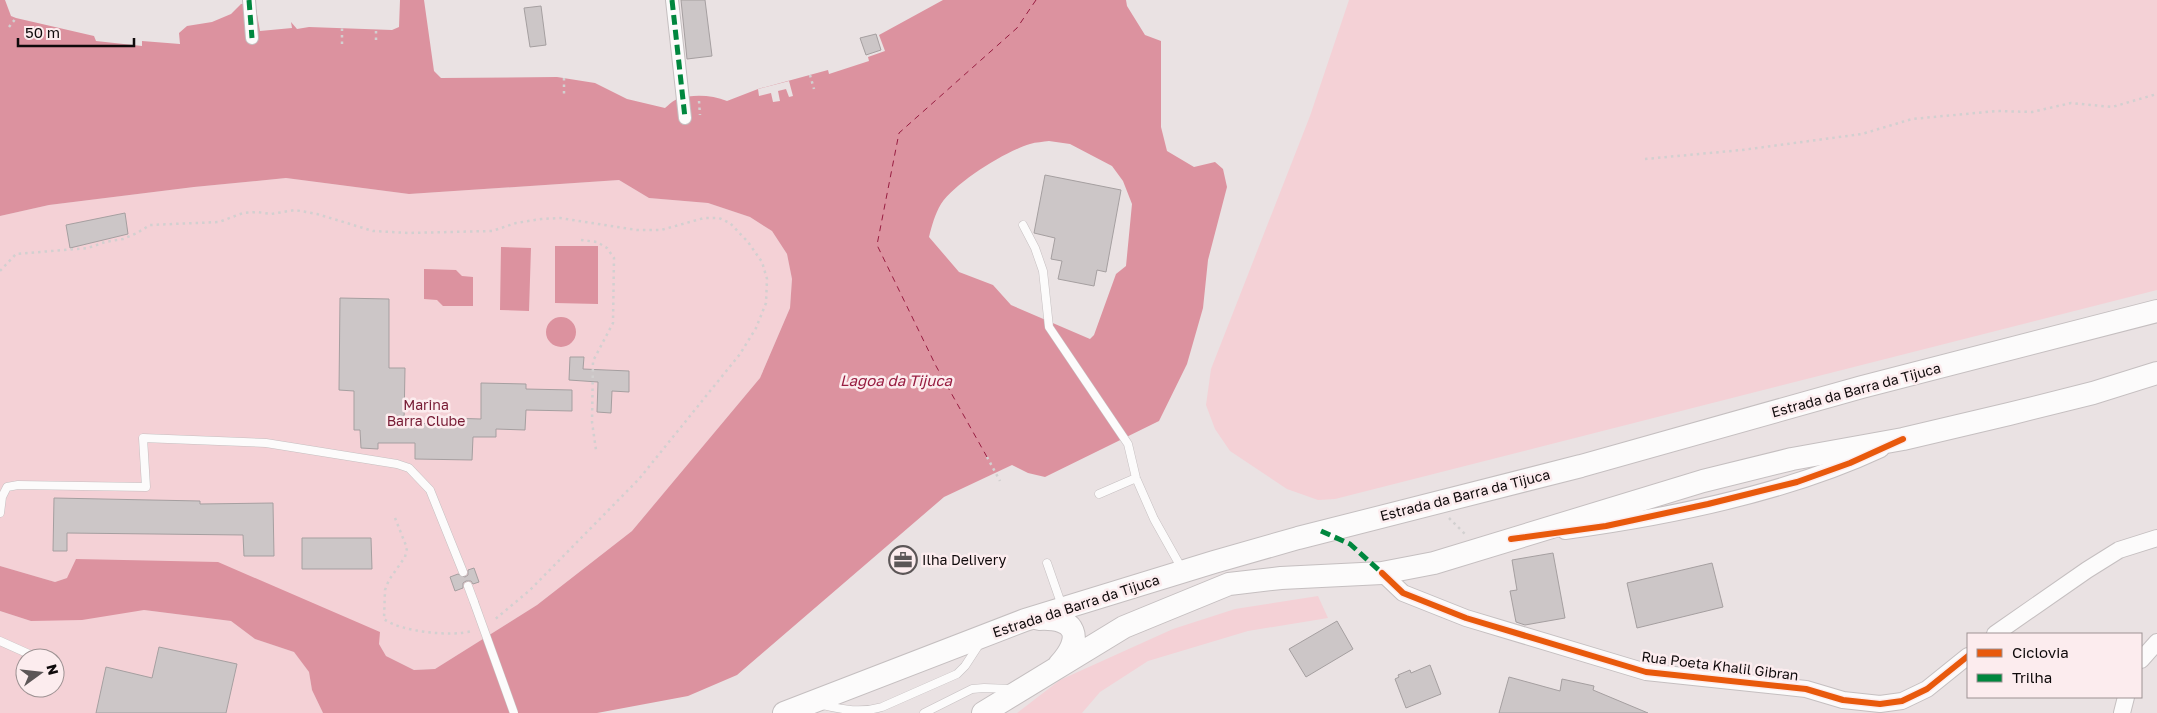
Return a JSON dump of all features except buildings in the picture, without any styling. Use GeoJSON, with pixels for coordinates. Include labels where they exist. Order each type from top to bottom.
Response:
{"type":"FeatureCollection","features":[{"type":"Feature","properties":{"kind":"main road","name":"Estrada da Barra da Tijuca"},"geometry":{"type":"LineString","coordinates":[[784,713],[1025,620],[1184,571],[1298,538],[1582,466],[1862,387],[2157,311]]}},
{"type":"Feature","properties":{"kind":"main road"},"geometry":{"type":"LineString","coordinates":[[983,713],[1124,627],[1228,584],[1281,578],[1382,573],[1434,563],[1703,480],[1792,459],[1903,439],[2093,393],[2157,373]]}},
{"type":"Feature","properties":{"kind":"main road"},"geometry":{"type":"LineString","coordinates":[[1025,620],[1049,618],[1062,620],[1072,630],[1073,646],[1055,669]]}},
{"type":"Feature","properties":{"kind":"street"},"geometry":{"type":"LineString","coordinates":[[249,0],[252,38]]}},
{"type":"Feature","properties":{"kind":"street"},"geometry":{"type":"LineString","coordinates":[[672,0],[685,118]]}},
{"type":"Feature","properties":{"kind":"street"},"geometry":{"type":"LineString","coordinates":[[1997,633],[2087,570],[2119,550],[2157,538]]}},
{"type":"Feature","properties":{"kind":"street","name":"Rua Poeta Khalil Gibran"},"geometry":{"type":"LineString","coordinates":[[1382,573],[1403,592],[1466,618],[1646,672],[1806,689],[1877,708],[1902,701],[1927,689],[1967,657]]}},
{"type":"Feature","properties":{"kind":"street"},"geometry":{"type":"LineString","coordinates":[[2142,659],[2157,642]]}},
{"type":"Feature","properties":{"kind":"street"},"geometry":{"type":"LineString","coordinates":[[2122,713],[2126,698]]}},
{"type":"Feature","properties":{"kind":"lane"},"geometry":{"type":"LineString","coordinates":[[1023,225],[1035,248],[1043,271],[1047,323],[1128,444],[1136,478],[1154,519],[1184,571]]}},
{"type":"Feature","properties":{"kind":"lane"},"geometry":{"type":"LineString","coordinates":[[0,513],[2,497],[7,487],[18,484],[146,487],[143,438],[266,443],[398,464],[409,468],[430,490],[463,572]]}},
{"type":"Feature","properties":{"kind":"lane"},"geometry":{"type":"LineString","coordinates":[[1099,494],[1136,478]]}},
{"type":"Feature","properties":{"kind":"lane"},"geometry":{"type":"LineString","coordinates":[[1047,563],[1062,608]]}},
{"type":"Feature","properties":{"kind":"lane"},"geometry":{"type":"LineString","coordinates":[[468,586],[514,713]]}},
{"type":"Feature","properties":{"kind":"lane"},"geometry":{"type":"LineString","coordinates":[[812,702],[848,712],[872,711],[952,677],[965,666],[983,637]]}},
{"type":"Feature","properties":{"kind":"lane"},"geometry":{"type":"LineString","coordinates":[[0,641],[16,648]]}},
{"type":"Feature","properties":{"kind":"lane"},"geometry":{"type":"LineString","coordinates":[[924,713],[972,689],[1020,690]]}},
{"type":"Feature","properties":{"kind":"path"},"geometry":{"type":"LineString","coordinates":[[9,26],[16,18]]}},
{"type":"Feature","properties":{"kind":"path"},"geometry":{"type":"LineString","coordinates":[[342,28],[342,44]]}},
{"type":"Feature","properties":{"kind":"path"},"geometry":{"type":"LineString","coordinates":[[376,30],[376,40]]}},
{"type":"Feature","properties":{"kind":"path"},"geometry":{"type":"LineString","coordinates":[[810,75],[814,89]]}},
{"type":"Feature","properties":{"kind":"path"},"geometry":{"type":"LineString","coordinates":[[564,78],[564,97]]}},
{"type":"Feature","properties":{"kind":"path"},"geometry":{"type":"LineString","coordinates":[[1645,159],[1742,150],[1862,134],[1912,119],[1997,111],[2032,112],[2071,103],[2112,107],[2157,94]]}},
{"type":"Feature","properties":{"kind":"path"},"geometry":{"type":"LineString","coordinates":[[698,97],[700,114]]}},
{"type":"Feature","properties":{"kind":"path"},"geometry":{"type":"LineString","coordinates":[[0,271],[16,254],[88,248],[105,242],[123,239],[150,225],[219,222],[242,213],[257,212],[271,214],[295,210],[317,214],[373,231],[408,233],[492,231],[516,223],[560,218],[637,230],[661,230],[704,218],[718,218],[730,223],[748,242],[762,262],[767,280],[766,303],[756,328],[740,354],[639,479],[530,590],[495,620],[487,624]]}},
{"type":"Feature","properties":{"kind":"path"},"geometry":{"type":"LineString","coordinates":[[581,240],[597,242],[607,248],[614,258],[613,324],[593,361],[592,422],[596,450]]}},
{"type":"Feature","properties":{"kind":"path"},"geometry":{"type":"LineString","coordinates":[[988,457],[1000,481]]}},
{"type":"Feature","properties":{"kind":"path"},"geometry":{"type":"LineString","coordinates":[[1448,517],[1468,537]]}},
{"type":"Feature","properties":{"kind":"path"},"geometry":{"type":"LineString","coordinates":[[395,518],[407,548],[405,557],[387,585],[384,619],[407,628],[432,633],[470,632],[478,628]]}},
{"type":"Feature","properties":{"kind":"green space"},"geometry":{"type":"Polygon","coordinates":[[[1349,0],[2157,0],[2157,290],[1335,499],[1318,500],[1287,489],[1230,451],[1215,429],[1206,405],[1211,369],[1310,116],[1349,0]]]}},
{"type":"Feature","properties":{"kind":"green space","name":"Marina Barra Clube"},"geometry":{"type":"Polygon","coordinates":[[[286,178],[409,194],[619,180],[649,198],[708,203],[750,217],[772,231],[787,254],[792,279],[790,308],[760,378],[632,531],[537,605],[435,669],[414,670],[386,656],[379,644],[67,578],[55,582],[0,566],[0,216],[49,205],[286,178]]]}},
{"type":"Feature","properties":{"kind":"green space"},"geometry":{"type":"Polygon","coordinates":[[[1318,596],[1328,618],[1248,631],[1148,661],[1100,692],[1082,713],[1017,713],[1060,680],[1173,629],[1235,609],[1318,596]]]}},
{"type":"Feature","properties":{"kind":"green space"},"geometry":{"type":"Polygon","coordinates":[[[144,610],[231,621],[255,639],[294,652],[309,672],[312,690],[323,713],[0,713],[0,611],[31,621],[144,610]]]}},
{"type":"Feature","properties":{"kind":"water","name":"Lagoa da Tijuca"},"geometry":{"type":"Polygon","coordinates":[[[0,0],[5,0],[11,16],[16,18],[94,36],[96,41],[142,46],[142,41],[180,44],[179,33],[187,26],[212,22],[231,14],[241,4],[255,3],[260,31],[292,28],[291,22],[297,29],[309,27],[392,30],[399,27],[400,0],[424,0],[434,71],[441,78],[557,77],[595,83],[627,99],[665,108],[673,101],[690,96],[709,96],[727,101],[758,89],[828,70],[829,74],[869,61],[868,57],[885,51],[879,35],[943,0],[1126,0],[1127,6],[1145,35],[1161,41],[1161,127],[1167,151],[1194,167],[1215,162],[1223,169],[1227,187],[1208,260],[1203,308],[1187,364],[1159,421],[1045,477],[1028,473],[1012,465],[944,497],[737,675],[688,696],[597,713],[323,713],[312,690],[309,672],[294,652],[255,639],[231,621],[144,610],[82,620],[31,621],[0,611],[0,566],[55,582],[67,578],[76,559],[218,562],[380,632],[379,644],[386,656],[414,670],[435,669],[537,605],[632,531],[760,378],[790,308],[792,279],[787,254],[772,231],[750,217],[708,203],[649,198],[619,180],[409,194],[286,178],[49,205],[0,216],[0,0]],[[1049,141],[1032,143],[1007,154],[981,169],[958,186],[941,204],[935,216],[929,237],[959,272],[993,285],[1011,305],[1090,339],[1094,335],[1116,274],[1126,266],[1132,204],[1123,181],[1112,166],[1070,144],[1049,141]]]}},
{"type":"Feature","properties":{"kind":"water"},"geometry":{"type":"Polygon","coordinates":[[[555,246],[598,246],[598,304],[555,303],[555,246]]]}},
{"type":"Feature","properties":{"kind":"water"},"geometry":{"type":"Polygon","coordinates":[[[501,247],[531,248],[529,311],[500,310],[501,247]]]}},
{"type":"Feature","properties":{"kind":"water"},"geometry":{"type":"Polygon","coordinates":[[[424,269],[456,270],[462,276],[473,277],[473,306],[443,306],[437,300],[424,299],[424,269]]]}},
{"type":"Feature","properties":{"kind":"water"},"geometry":{"type":"Polygon","coordinates":[[[561,317],[571,322],[576,332],[571,342],[561,347],[551,342],[546,332],[551,322],[561,317]]]}},
{"type":"Feature","properties":{"kind":"pier"},"geometry":{"type":"Polygon","coordinates":[[[789,81],[793,96],[789,97],[786,89],[778,91],[780,101],[773,102],[771,93],[759,96],[758,89],[789,81]]]}},
{"type":"Feature","properties":{"kind":"ferry route"},"geometry":{"type":"LineString","coordinates":[[987,457],[936,366],[877,245],[899,133],[1017,28],[1036,0]]}},
{"type":"Feature","properties":{"kind":"marked path"},"geometry":{"type":"LineString","coordinates":[[249,0],[252,38]]}},
{"type":"Feature","properties":{"kind":"marked path"},"geometry":{"type":"LineString","coordinates":[[672,0],[685,118]]}},
{"type":"Feature","properties":{"kind":"marked path"},"geometry":{"type":"LineString","coordinates":[[1321,531],[1350,544],[1382,573]]}},
{"type":"Feature","properties":{"kind":"cycle path"},"geometry":{"type":"LineString","coordinates":[[1511,539],[1606,526],[1797,482],[1850,463],[1903,439]]}},
{"type":"Feature","properties":{"kind":"cycle path"},"geometry":{"type":"LineString","coordinates":[[1382,573],[1403,593],[1466,618],[1646,672],[1806,689],[1843,700],[1880,704],[1902,701],[1927,689],[1967,657]]}},
{"type":"Feature","properties":{"kind":"place","name":"Ilha Delivery"},"geometry":{"type":"Point","coordinates":[903,560]}}]}
